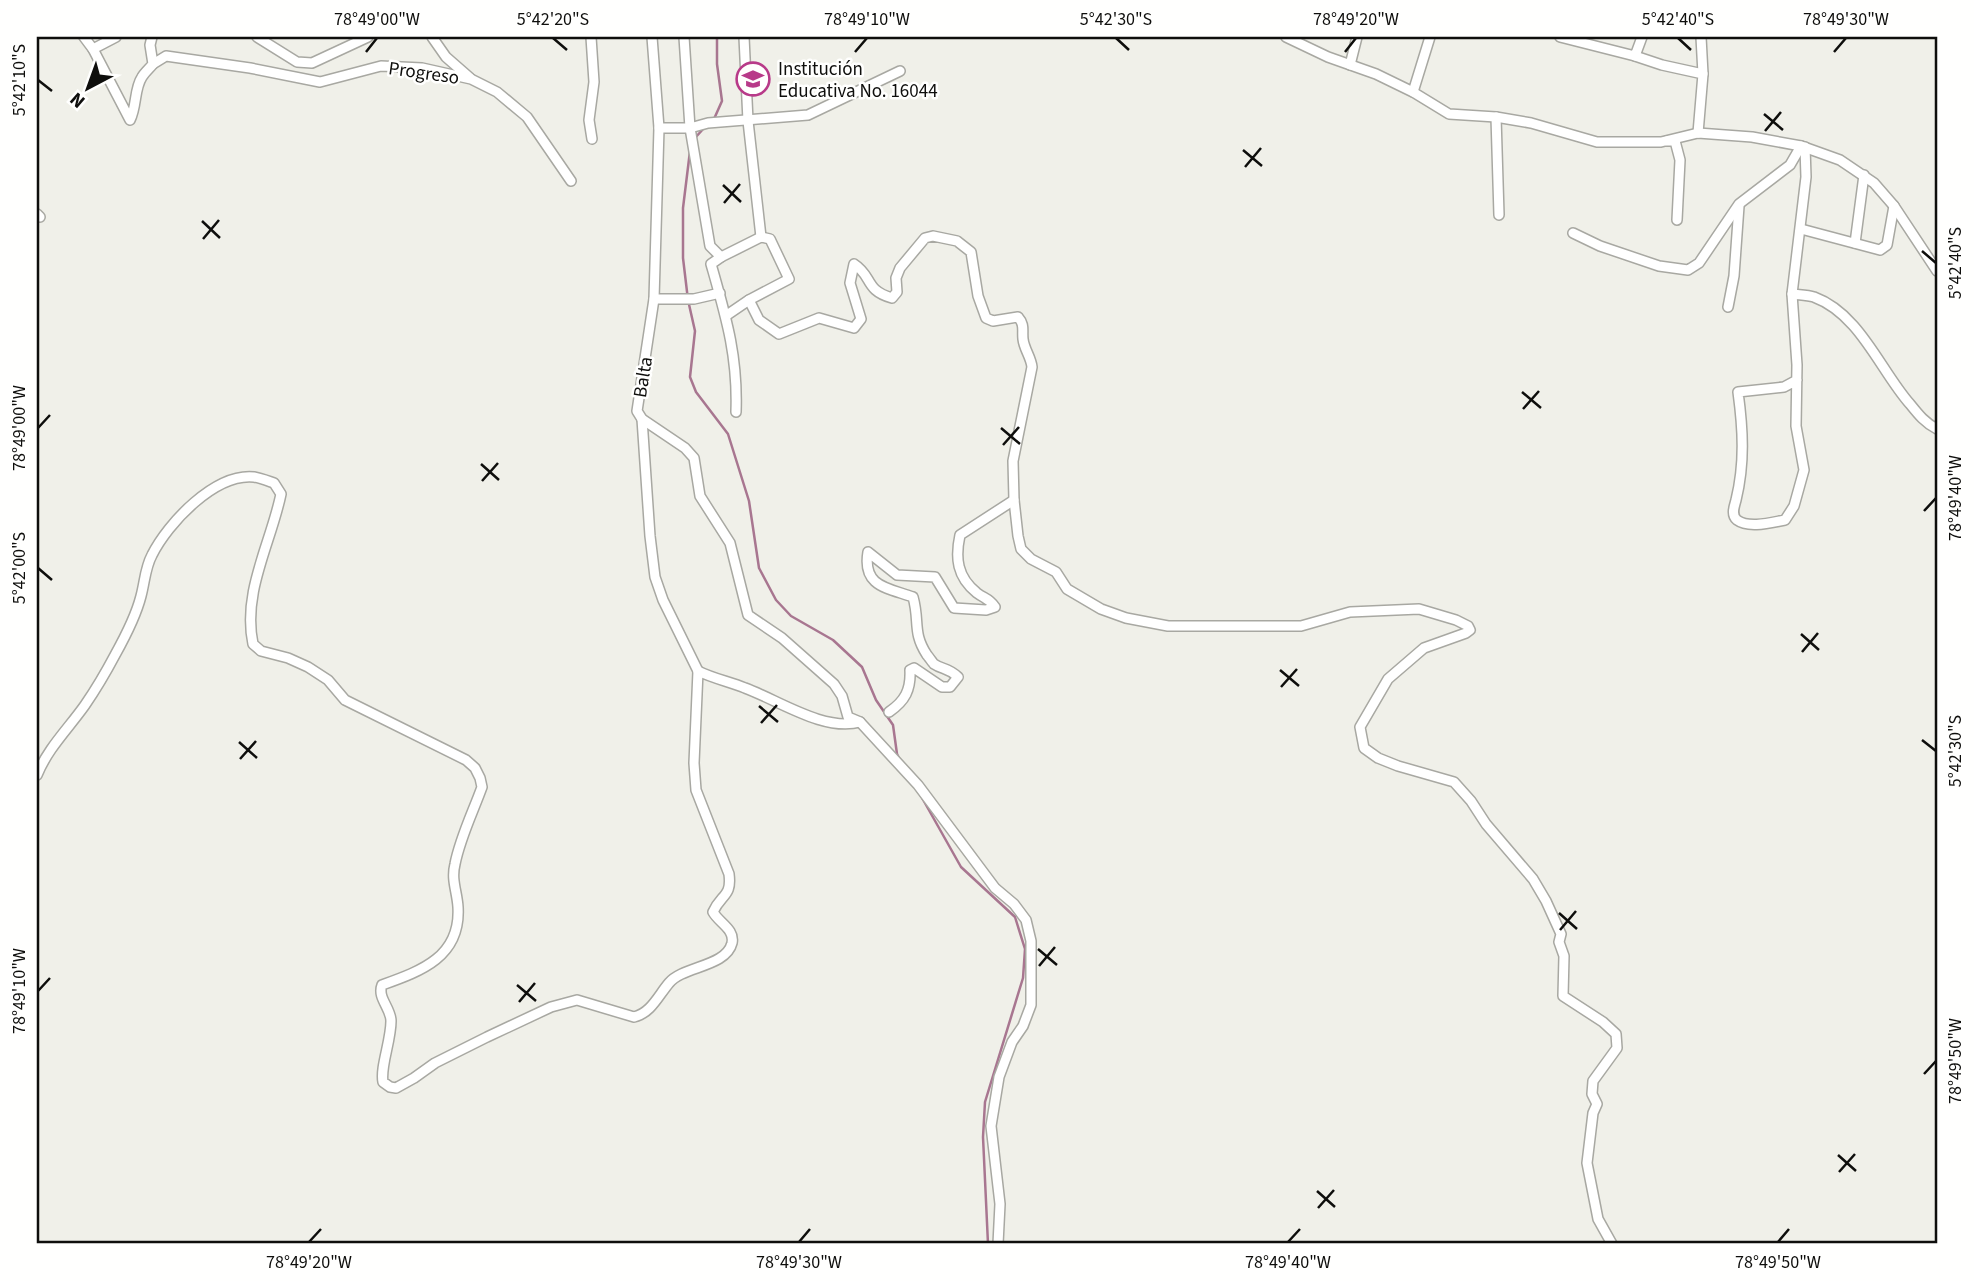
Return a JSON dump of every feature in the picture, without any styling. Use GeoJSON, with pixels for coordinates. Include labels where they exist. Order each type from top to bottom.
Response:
{"type":"FeatureCollection","features":[{"type":"Feature","properties":{"kind":"street"},"geometry":{"type":"LineString","coordinates":[[84,37],[130,120],[135,110],[138,85],[153,64],[150,45],[152,37]]}},
{"type":"Feature","properties":{"kind":"street"},"geometry":{"type":"LineString","coordinates":[[93,49],[116,37]]}},
{"type":"Feature","properties":{"kind":"street"},"geometry":{"type":"LineString","coordinates":[[257,37],[297,62],[312,63],[368,37]]}},
{"type":"Feature","properties":{"kind":"street"},"geometry":{"type":"LineString","coordinates":[[432,37],[446,57],[471,79]]}},
{"type":"Feature","properties":{"kind":"street"},"geometry":{"type":"LineString","coordinates":[[591,37],[594,82],[589,120],[592,139]]}},
{"type":"Feature","properties":{"kind":"street","name":"Balta"},"geometry":{"type":"LineString","coordinates":[[652,37],[659,128],[654,299],[637,411],[642,419],[685,448],[694,458],[700,496],[730,543],[748,615],[782,638],[834,684],[842,696],[848,717],[860,722]]}},
{"type":"Feature","properties":{"kind":"street"},"geometry":{"type":"LineString","coordinates":[[684,37],[690,128],[710,246],[720,257]]}},
{"type":"Feature","properties":{"kind":"street"},"geometry":{"type":"LineString","coordinates":[[744,37],[748,121],[761,237]]}},
{"type":"Feature","properties":{"kind":"street"},"geometry":{"type":"LineString","coordinates":[[1286,37],[1328,57],[1376,74],[1449,114],[1531,122],[1597,142],[1675,141],[1680,160],[1677,220]]}},
{"type":"Feature","properties":{"kind":"street"},"geometry":{"type":"LineString","coordinates":[[1350,65],[1357,37]]}},
{"type":"Feature","properties":{"kind":"street"},"geometry":{"type":"LineString","coordinates":[[1413,92],[1430,37]]}},
{"type":"Feature","properties":{"kind":"street"},"geometry":{"type":"LineString","coordinates":[[1560,37],[1703,74]]}},
{"type":"Feature","properties":{"kind":"street"},"geometry":{"type":"LineString","coordinates":[[1635,56],[1642,37]]}},
{"type":"Feature","properties":{"kind":"street"},"geometry":{"type":"LineString","coordinates":[[1698,133],[1703,74],[1701,37]]}},
{"type":"Feature","properties":{"kind":"street","name":"Progreso"},"geometry":{"type":"LineString","coordinates":[[153,64],[166,57],[250,68],[320,82],[381,66],[422,68],[471,79],[497,92],[527,117],[571,181]]}},
{"type":"Feature","properties":{"kind":"street"},"geometry":{"type":"LineString","coordinates":[[659,128],[690,128],[708,123],[807,115],[900,71]]}},
{"type":"Feature","properties":{"kind":"street"},"geometry":{"type":"LineString","coordinates":[[1496,117],[1499,215]]}},
{"type":"Feature","properties":{"kind":"street"},"geometry":{"type":"LineString","coordinates":[[1661,142],[1698,133],[1752,137],[1803,146],[1840,160],[1864,175],[1894,206],[1937,271]]}},
{"type":"Feature","properties":{"kind":"street"},"geometry":{"type":"LineString","coordinates":[[1573,233],[1600,246],[1658,266],[1688,270],[1699,263],[1740,204],[1790,165],[1803,146]]}},
{"type":"Feature","properties":{"kind":"street"},"geometry":{"type":"LineString","coordinates":[[1797,380],[1784,387],[1738,392],[1744,437],[1739,488],[1733,512],[1736,519],[1742,522],[1758,524],[1783,521],[1788,517],[1794,506],[1804,470],[1796,426],[1797,380],[1793,294],[1806,177],[1803,146]]}},
{"type":"Feature","properties":{"kind":"street"},"geometry":{"type":"LineString","coordinates":[[1855,243],[1864,175]]}},
{"type":"Feature","properties":{"kind":"street"},"geometry":{"type":"LineString","coordinates":[[1728,307],[1734,276],[1740,204]]}},
{"type":"Feature","properties":{"kind":"street"},"geometry":{"type":"LineString","coordinates":[[1801,229],[1880,250],[1885,249],[1894,206]]}},
{"type":"Feature","properties":{"kind":"street"},"geometry":{"type":"LineString","coordinates":[[749,300],[759,320],[779,334],[819,318],[854,328],[861,319],[850,283],[854,264],[862,269],[868,284],[874,290],[892,298],[897,292],[896,278],[900,268],[925,238],[933,236],[957,241],[968,247],[973,257],[978,296],[986,318],[993,321],[1014,317],[1021,319],[1023,324],[1023,340],[1031,357],[1032,367],[1013,461],[1014,500],[1021,548],[1031,559],[1056,572],[1067,590],[1101,609],[1126,618],[1168,626],[1301,626],[1350,612],[1419,609],[1444,615],[1468,626],[1470,630],[1466,634],[1423,648],[1388,679],[1360,727],[1364,748],[1378,758],[1428,776],[1444,778],[1459,787],[1486,824],[1533,879],[1546,901],[1561,934],[1559,942],[1564,956],[1563,996],[1607,1024],[1616,1034],[1617,1048],[1592,1081],[1592,1094],[1597,1104],[1593,1113],[1587,1163],[1598,1219],[1612,1244]]}},
{"type":"Feature","properties":{"kind":"street"},"geometry":{"type":"LineString","coordinates":[[727,315],[789,279],[770,239],[761,237],[711,264],[727,315],[734,354],[737,380],[736,412]]}},
{"type":"Feature","properties":{"kind":"street"},"geometry":{"type":"LineString","coordinates":[[654,299],[694,299],[720,293]]}},
{"type":"Feature","properties":{"kind":"street"},"geometry":{"type":"LineString","coordinates":[[1793,294],[1812,296],[1841,314],[1859,334],[1896,388],[1927,423],[1937,429]]}},
{"type":"Feature","properties":{"kind":"street"},"geometry":{"type":"LineString","coordinates":[[37,775],[44,757],[85,704],[116,654],[136,611],[144,573],[152,553],[187,508],[210,490],[233,480],[253,477],[274,483],[281,494],[254,591],[251,635],[254,644],[261,651],[308,667],[328,680],[345,700],[466,760],[480,778],[482,787],[455,863],[452,883],[458,904],[458,926],[448,947],[419,972],[380,988],[391,1017],[383,1082],[396,1088],[435,1063],[551,1007],[577,1000],[634,1017],[648,1011],[671,981],[680,974],[713,962],[731,948],[733,939],[730,931],[713,912],[731,886],[729,874],[696,790],[694,763],[698,671],[663,600],[655,577],[642,419]]}},
{"type":"Feature","properties":{"kind":"street"},"geometry":{"type":"LineString","coordinates":[[889,712],[900,705],[908,692],[910,670],[914,668],[942,687],[950,687],[958,677],[949,668],[933,664],[916,634],[917,612],[913,597],[885,590],[873,580],[866,561],[868,552],[897,575],[935,577],[954,608],[986,610],[995,607],[990,598],[979,594],[963,577],[956,554],[960,535],[1014,500]]}},
{"type":"Feature","properties":{"kind":"street"},"geometry":{"type":"LineString","coordinates":[[698,671],[748,689],[805,715],[843,724],[860,722],[893,755],[995,888],[1014,904],[1026,920],[1031,941],[1031,1004],[1023,1026],[1012,1042],[999,1077],[991,1126],[1000,1204],[998,1244]]}},
{"type":"Feature","properties":{"kind":"waterway"},"geometry":{"type":"LineString","coordinates":[[714,119],[722,101],[717,64],[717,37]]}},
{"type":"Feature","properties":{"kind":"waterway"},"geometry":{"type":"LineString","coordinates":[[695,138],[704,128]]}},
{"type":"Feature","properties":{"kind":"waterway"},"geometry":{"type":"LineString","coordinates":[[690,151],[683,208],[683,258],[695,331],[690,377],[696,392],[728,434],[749,501],[759,568],[776,600],[791,616],[833,640],[862,667],[876,700],[893,725],[900,760]]}},
{"type":"Feature","properties":{"kind":"waterway"},"geometry":{"type":"LineString","coordinates":[[921,796],[961,867],[1015,917],[1025,949],[1023,978],[985,1102],[983,1137],[988,1244]]}},
{"type":"Feature","properties":{"kind":"place","name":"Institución Educativa No. 16044"},"geometry":{"type":"Point","coordinates":[753,79]}}]}
